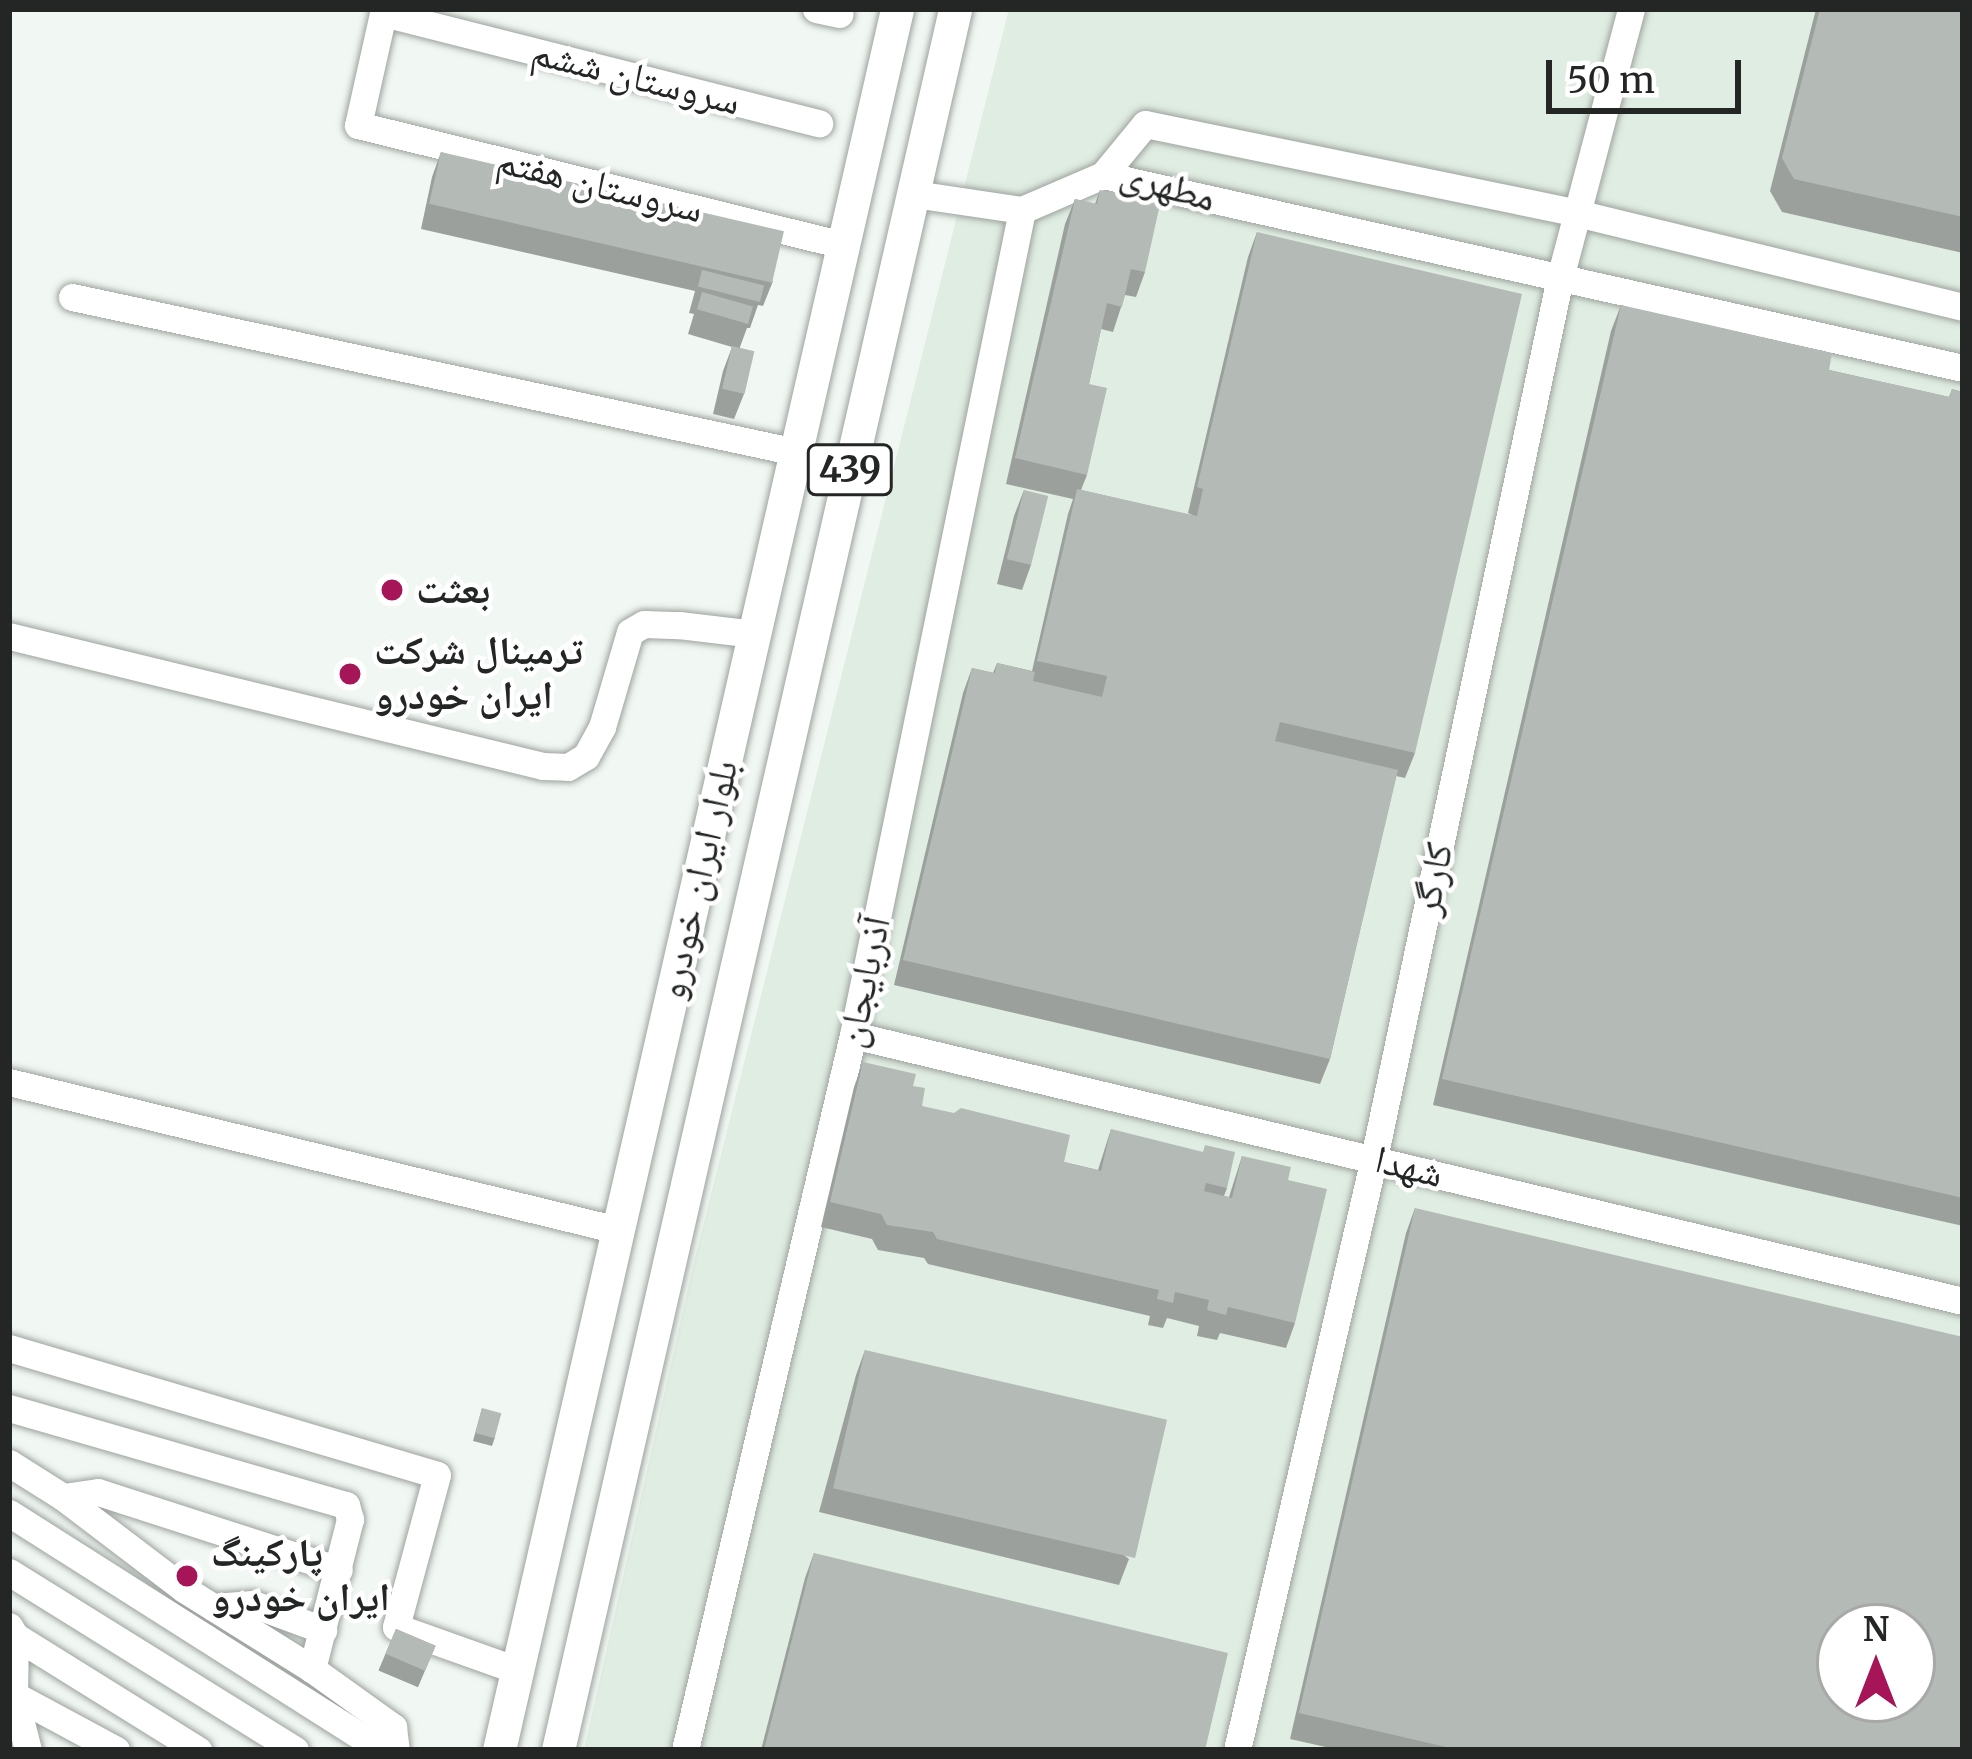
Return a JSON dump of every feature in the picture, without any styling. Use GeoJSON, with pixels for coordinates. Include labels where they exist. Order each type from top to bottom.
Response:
{"type":"FeatureCollection","features":[{"type":"Feature","properties":{"kind":"main road","name":"بلوار ایران خودرو"},"geometry":{"type":"LineString","coordinates":[[499,1750],[897,9]]}},
{"type":"Feature","properties":{"kind":"main road","name":"بلوار ایران خودرو"},"geometry":{"type":"LineString","coordinates":[[558,1750],[955,9]]}},
{"type":"Feature","properties":{"kind":"main road"},"geometry":{"type":"LineString","coordinates":[[690,915],[745,930]]}},
{"type":"Feature","properties":{"kind":"main road"},"geometry":{"type":"LineString","coordinates":[[672,994],[727,1008]]}},
{"type":"Feature","properties":{"kind":"street","name":"کارگر"},"geometry":{"type":"LineString","coordinates":[[1237,1750],[1374,1158],[1560,278],[1631,9]]}},
{"type":"Feature","properties":{"kind":"street","name":"سروستان هفتم"},"geometry":{"type":"LineString","coordinates":[[384,11],[358,125],[843,245]]}},
{"type":"Feature","properties":{"kind":"street","name":"سروستان ششم"},"geometry":{"type":"LineString","coordinates":[[384,11],[819,123]]}},
{"type":"Feature","properties":{"kind":"street","name":"مطهری"},"geometry":{"type":"LineString","coordinates":[[1963,307],[1577,213],[1144,124],[1103,175],[1963,368]]}},
{"type":"Feature","properties":{"kind":"street"},"geometry":{"type":"LineString","coordinates":[[913,194],[1022,210],[1103,175]]}},
{"type":"Feature","properties":{"kind":"street","name":"آذربایجان"},"geometry":{"type":"LineString","coordinates":[[685,1750],[854,1035],[1022,210]]}},
{"type":"Feature","properties":{"kind":"street"},"geometry":{"type":"LineString","coordinates":[[72,297],[796,452]]}},
{"type":"Feature","properties":{"kind":"street"},"geometry":{"type":"LineString","coordinates":[[9,636],[543,766],[568,767],[586,756],[602,728],[630,632],[644,624],[754,634]]}},
{"type":"Feature","properties":{"kind":"street","name":"شهدا"},"geometry":{"type":"LineString","coordinates":[[854,1035],[1963,1301]]}},
{"type":"Feature","properties":{"kind":"street"},"geometry":{"type":"LineString","coordinates":[[9,1082],[618,1229]]}},
{"type":"Feature","properties":{"kind":"street"},"geometry":{"type":"LineString","coordinates":[[9,1348],[437,1475],[396,1627],[517,1670]]}},
{"type":"Feature","properties":{"kind":"street"},"geometry":{"type":"LineString","coordinates":[[9,1408],[346,1505],[350,1520],[312,1669]]}},
{"type":"Feature","properties":{"kind":"street"},"geometry":{"type":"LineString","coordinates":[[9,1463],[393,1727],[396,1750]]}},
{"type":"Feature","properties":{"kind":"street"},"geometry":{"type":"LineString","coordinates":[[63,1497],[98,1492],[339,1570]]}},
{"type":"Feature","properties":{"kind":"street"},"geometry":{"type":"LineString","coordinates":[[9,1513],[382,1750]]}},
{"type":"Feature","properties":{"kind":"street"},"geometry":{"type":"LineString","coordinates":[[9,1572],[296,1750]]}},
{"type":"Feature","properties":{"kind":"street"},"geometry":{"type":"LineString","coordinates":[[213,1607],[253,1604],[323,1630]]}},
{"type":"Feature","properties":{"kind":"street"},"geometry":{"type":"LineString","coordinates":[[12,1631],[14,1695],[28,1750]]}},
{"type":"Feature","properties":{"kind":"street"},"geometry":{"type":"LineString","coordinates":[[12,1631],[198,1750]]}},
{"type":"Feature","properties":{"kind":"street"},"geometry":{"type":"LineString","coordinates":[[14,1695],[116,1750]]}},
{"type":"Feature","properties":{"kind":"shaded area"},"geometry":{"type":"Polygon","coordinates":[[[1009,9],[1963,9],[1963,1750],[584,1750],[693,1266],[1009,9]]]}},
{"type":"Feature","properties":{"kind":"building"},"geometry":{"type":"Polygon","coordinates":[[[1820,9],[1963,9],[1963,217],[1794,179],[1782,158],[1820,9]]]}},
{"type":"Feature","properties":{"kind":"building"},"geometry":{"type":"Polygon","coordinates":[[[441,152],[784,231],[772,283],[429,204],[441,152]]]}},
{"type":"Feature","properties":{"kind":"building"},"geometry":{"type":"Polygon","coordinates":[[[1100,190],[1160,204],[1145,272],[1131,269],[1122,307],[1107,303],[1089,384],[1107,388],[1087,475],[1015,458],[1075,199],[1097,204],[1100,190]]]}},
{"type":"Feature","properties":{"kind":"building"},"geometry":{"type":"Polygon","coordinates":[[[1257,232],[1522,294],[1415,753],[1280,722],[1275,741],[1398,770],[1330,1059],[903,960],[972,668],[995,673],[997,663],[1035,672],[1033,681],[1102,697],[1107,676],[1037,661],[1077,489],[1197,516],[1203,489],[1197,487],[1257,232]]]}},
{"type":"Feature","properties":{"kind":"building"},"geometry":{"type":"Polygon","coordinates":[[[702,270],[764,285],[760,302],[698,286],[702,270]]]}},
{"type":"Feature","properties":{"kind":"building"},"geometry":{"type":"Polygon","coordinates":[[[702,292],[753,307],[748,324],[697,309],[702,292]]]}},
{"type":"Feature","properties":{"kind":"building"},"geometry":{"type":"Polygon","coordinates":[[[1621,305],[1832,353],[1829,370],[1950,397],[1952,389],[1963,392],[1963,1198],[1442,1079],[1621,305]]]}},
{"type":"Feature","properties":{"kind":"building"},"geometry":{"type":"Polygon","coordinates":[[[732,346],[754,351],[745,394],[722,389],[732,346]]]}},
{"type":"Feature","properties":{"kind":"building"},"geometry":{"type":"Polygon","coordinates":[[[1024,490],[1048,496],[1031,565],[1007,559],[1024,490]]]}},
{"type":"Feature","properties":{"kind":"building"},"geometry":{"type":"Polygon","coordinates":[[[863,1062],[916,1074],[913,1086],[925,1088],[922,1106],[954,1113],[961,1108],[1070,1135],[1064,1162],[1101,1171],[1111,1129],[1203,1152],[1205,1145],[1235,1152],[1227,1188],[1206,1183],[1204,1191],[1232,1198],[1242,1156],[1291,1167],[1288,1180],[1327,1189],[1295,1323],[1228,1307],[1226,1315],[1207,1310],[1209,1300],[1175,1292],[1173,1303],[1157,1299],[1159,1290],[937,1239],[933,1232],[887,1225],[881,1214],[830,1202],[863,1062]]]}},
{"type":"Feature","properties":{"kind":"building"},"geometry":{"type":"Polygon","coordinates":[[[1415,1208],[1963,1337],[1963,1750],[1459,1750],[1299,1713],[1415,1208]]]}},
{"type":"Feature","properties":{"kind":"building"},"geometry":{"type":"Polygon","coordinates":[[[865,1350],[1167,1420],[1135,1558],[833,1488],[865,1350]]]}},
{"type":"Feature","properties":{"kind":"building"},"geometry":{"type":"Polygon","coordinates":[[[482,1408],[501,1413],[495,1438],[475,1433],[482,1408]]]}},
{"type":"Feature","properties":{"kind":"building"},"geometry":{"type":"Polygon","coordinates":[[[814,1553],[1228,1653],[1205,1750],[764,1750],[814,1553]]]}},
{"type":"Feature","properties":{"kind":"building"},"geometry":{"type":"Polygon","coordinates":[[[396,1629],[436,1646],[425,1671],[385,1654],[396,1629]]]}},
{"type":"Feature","properties":{"kind":"place","name":"بعثت"},"geometry":{"type":"Point","coordinates":[392,590]}},
{"type":"Feature","properties":{"kind":"place","name":"ترمینال شرکت ایران خودرو"},"geometry":{"type":"Point","coordinates":[350,674]}},
{"type":"Feature","properties":{"kind":"place","name":"پارکینگ ایران خودرو"},"geometry":{"type":"Point","coordinates":[187,1576]}}]}
